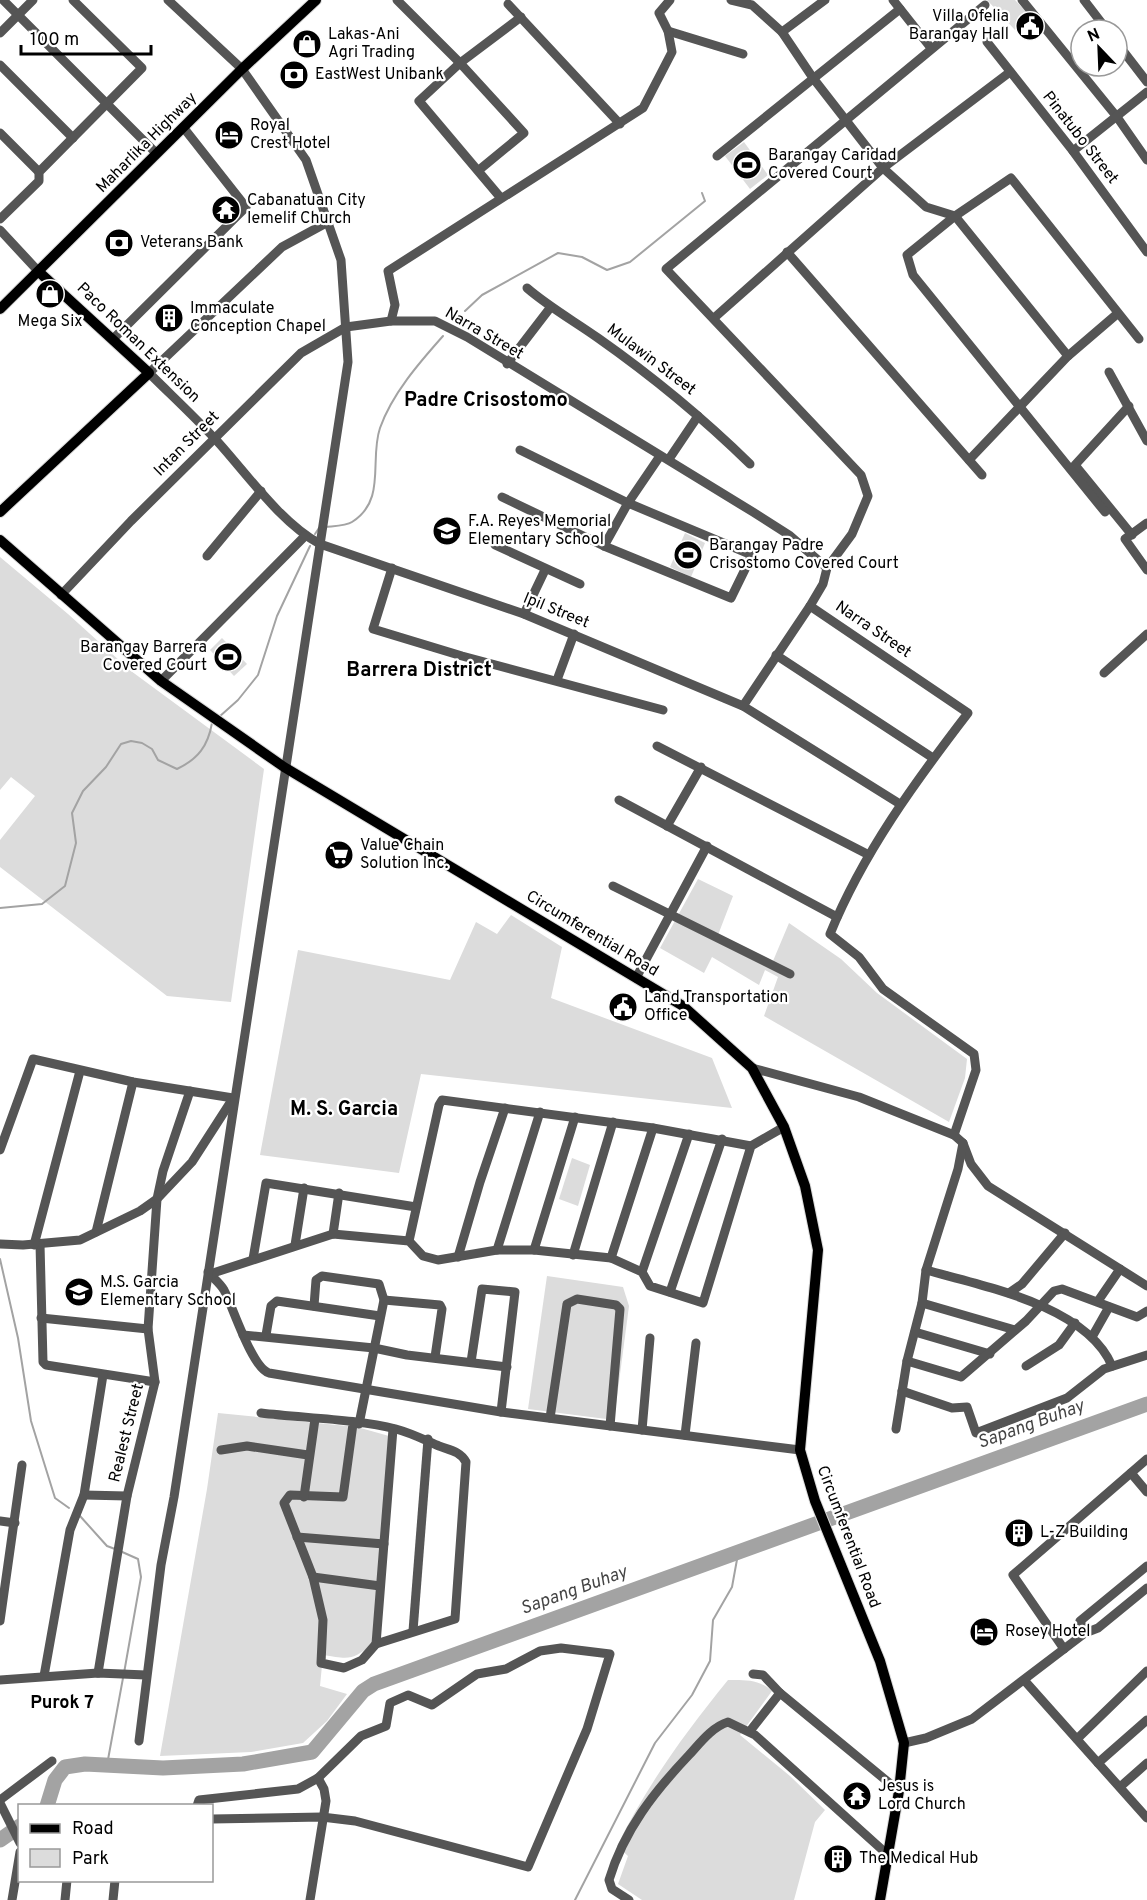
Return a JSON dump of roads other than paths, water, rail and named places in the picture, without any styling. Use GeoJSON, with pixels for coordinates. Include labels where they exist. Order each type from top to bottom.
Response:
{"type":"FeatureCollection","features":[{"type":"Feature","properties":{"kind":"main road","name":"Maharlika Highway"},"geometry":{"type":"LineString","coordinates":[[0,309],[156,153],[316,0]]}},
{"type":"Feature","properties":{"kind":"main road","name":"Paco Roman Extension"},"geometry":{"type":"LineString","coordinates":[[39,272],[114,338],[149,373]]}},
{"type":"Feature","properties":{"kind":"main road"},"geometry":{"type":"LineString","coordinates":[[0,512],[149,373]]}},
{"type":"Feature","properties":{"kind":"main road","name":"Circumferential Road"},"geometry":{"type":"LineString","coordinates":[[0,540],[60,596],[160,681],[284,767],[683,1005],[752,1068],[784,1127],[806,1186],[818,1250],[800,1450],[815,1502],[880,1661],[904,1743],[899,1791],[880,1900]]}},
{"type":"Feature","properties":{"kind":"street"},"geometry":{"type":"LineString","coordinates":[[3,0],[156,153]]}},
{"type":"Feature","properties":{"kind":"street"},"geometry":{"type":"LineString","coordinates":[[0,33],[33,0]]}},
{"type":"Feature","properties":{"kind":"street"},"geometry":{"type":"LineString","coordinates":[[0,219],[39,181],[39,172],[142,68],[73,0]]}},
{"type":"Feature","properties":{"kind":"street"},"geometry":{"type":"LineString","coordinates":[[139,1741],[161,1565],[209,1273],[233,1098],[348,362],[341,260],[306,160],[242,69],[168,0]]}},
{"type":"Feature","properties":{"kind":"street"},"geometry":{"type":"LineString","coordinates":[[397,0],[460,63],[524,133],[479,170]]}},
{"type":"Feature","properties":{"kind":"street"},"geometry":{"type":"LineString","coordinates":[[391,321],[395,305],[388,271],[643,108],[672,52],[668,31],[659,13],[670,0]]}},
{"type":"Feature","properties":{"kind":"street"},"geometry":{"type":"LineString","coordinates":[[731,0],[752,5],[782,32],[813,78],[883,168],[926,207],[955,216],[1068,356]]}},
{"type":"Feature","properties":{"kind":"street"},"geometry":{"type":"LineString","coordinates":[[782,32],[825,0]]}},
{"type":"Feature","properties":{"kind":"street"},"geometry":{"type":"LineString","coordinates":[[893,0],[931,48]]}},
{"type":"Feature","properties":{"kind":"street"},"geometry":{"type":"LineString","coordinates":[[1022,0],[1117,117],[1147,160]]}},
{"type":"Feature","properties":{"kind":"street"},"geometry":{"type":"LineString","coordinates":[[1084,0],[1098,18]]}},
{"type":"Feature","properties":{"kind":"street"},"geometry":{"type":"LineString","coordinates":[[508,4],[620,124]]}},
{"type":"Feature","properties":{"kind":"street"},"geometry":{"type":"LineString","coordinates":[[826,568],[852,534],[868,496],[861,475],[666,269],[985,5]]}},
{"type":"Feature","properties":{"kind":"street"},"geometry":{"type":"LineString","coordinates":[[717,156],[900,9]]}},
{"type":"Feature","properties":{"kind":"street"},"geometry":{"type":"LineString","coordinates":[[501,197],[419,101],[460,63],[521,17]]}},
{"type":"Feature","properties":{"kind":"street"},"geometry":{"type":"LineString","coordinates":[[668,31],[743,54]]}},
{"type":"Feature","properties":{"kind":"street","name":"Pinatubo Street"},"geometry":{"type":"LineString","coordinates":[[987,42],[1073,151],[1147,252]]}},
{"type":"Feature","properties":{"kind":"street"},"geometry":{"type":"LineString","coordinates":[[1129,59],[1147,82]]}},
{"type":"Feature","properties":{"kind":"street"},"geometry":{"type":"LineString","coordinates":[[0,65],[73,138]]}},
{"type":"Feature","properties":{"kind":"street"},"geometry":{"type":"LineString","coordinates":[[714,318],[883,168],[1010,72]]}},
{"type":"Feature","properties":{"kind":"street"},"geometry":{"type":"LineString","coordinates":[[1073,151],[1147,92]]}},
{"type":"Feature","properties":{"kind":"street"},"geometry":{"type":"LineString","coordinates":[[114,338],[246,207],[183,127]]}},
{"type":"Feature","properties":{"kind":"street"},"geometry":{"type":"LineString","coordinates":[[0,133],[39,172]]}},
{"type":"Feature","properties":{"kind":"street"},"geometry":{"type":"LineString","coordinates":[[1105,512],[913,275],[908,255],[955,216],[1011,178],[1139,339]]}},
{"type":"Feature","properties":{"kind":"street"},"geometry":{"type":"LineString","coordinates":[[149,373],[282,247],[328,222]]}},
{"type":"Feature","properties":{"kind":"street"},"geometry":{"type":"LineString","coordinates":[[0,230],[39,272]]}},
{"type":"Feature","properties":{"kind":"street"},"geometry":{"type":"LineString","coordinates":[[787,252],[982,475]]}},
{"type":"Feature","properties":{"kind":"street","name":"Mulawin Street"},"geometry":{"type":"LineString","coordinates":[[527,288],[550,308],[606,344],[698,416],[750,464]]}},
{"type":"Feature","properties":{"kind":"street"},"geometry":{"type":"LineString","coordinates":[[507,364],[550,308]]}},
{"type":"Feature","properties":{"kind":"street"},"geometry":{"type":"LineString","coordinates":[[969,460],[1068,356],[1117,314]]}},
{"type":"Feature","properties":{"kind":"street","name":"Narra Street"},"geometry":{"type":"LineString","coordinates":[[346,327],[391,321],[435,321],[789,535],[826,568],[823,584],[810,606],[968,713],[900,804],[869,855],[837,917]]}},
{"type":"Feature","properties":{"kind":"street","name":"Intan Street"},"geometry":{"type":"LineString","coordinates":[[60,596],[214,438],[301,353],[346,327]]}},
{"type":"Feature","properties":{"kind":"street"},"geometry":{"type":"LineString","coordinates":[[1109,372],[1147,441]]}},
{"type":"Feature","properties":{"kind":"street","name":"Paco Roman Extension"},"geometry":{"type":"LineString","coordinates":[[149,373],[214,438]]}},
{"type":"Feature","properties":{"kind":"street"},"geometry":{"type":"LineString","coordinates":[[1129,406],[1075,465],[1132,535]]}},
{"type":"Feature","properties":{"kind":"street"},"geometry":{"type":"LineString","coordinates":[[604,546],[628,502],[698,416]]}},
{"type":"Feature","properties":{"kind":"street","name":"Ipil Street"},"geometry":{"type":"LineString","coordinates":[[214,438],[305,536],[320,544],[381,566],[392,567],[524,614],[743,706],[900,804]]}},
{"type":"Feature","properties":{"kind":"street"},"geometry":{"type":"LineString","coordinates":[[502,496],[604,546],[731,598],[752,555],[628,502],[520,450]]}},
{"type":"Feature","properties":{"kind":"street"},"geometry":{"type":"LineString","coordinates":[[207,556],[261,491]]}},
{"type":"Feature","properties":{"kind":"street"},"geometry":{"type":"LineString","coordinates":[[1147,523],[1125,539],[1147,570]]}},
{"type":"Feature","properties":{"kind":"street"},"geometry":{"type":"LineString","coordinates":[[160,681],[305,536]]}},
{"type":"Feature","properties":{"kind":"street"},"geometry":{"type":"LineString","coordinates":[[495,545],[544,570],[580,584]]}},
{"type":"Feature","properties":{"kind":"street"},"geometry":{"type":"LineString","coordinates":[[392,567],[373,629],[462,656],[663,710]]}},
{"type":"Feature","properties":{"kind":"street"},"geometry":{"type":"LineString","coordinates":[[524,614],[544,570]]}},
{"type":"Feature","properties":{"kind":"street"},"geometry":{"type":"LineString","coordinates":[[743,706],[810,606]]}},
{"type":"Feature","properties":{"kind":"street"},"geometry":{"type":"LineString","coordinates":[[557,680],[574,634]]}},
{"type":"Feature","properties":{"kind":"street"},"geometry":{"type":"LineString","coordinates":[[1104,673],[1147,634]]}},
{"type":"Feature","properties":{"kind":"street"},"geometry":{"type":"LineString","coordinates":[[776,655],[933,759]]}},
{"type":"Feature","properties":{"kind":"street"},"geometry":{"type":"LineString","coordinates":[[657,746],[869,855]]}},
{"type":"Feature","properties":{"kind":"street"},"geometry":{"type":"LineString","coordinates":[[667,826],[701,767]]}},
{"type":"Feature","properties":{"kind":"street"},"geometry":{"type":"LineString","coordinates":[[619,800],[837,917],[830,934],[859,957],[883,988],[974,1054],[976,1070],[954,1135]]}},
{"type":"Feature","properties":{"kind":"street"},"geometry":{"type":"LineString","coordinates":[[636,978],[707,846]]}},
{"type":"Feature","properties":{"kind":"street"},"geometry":{"type":"LineString","coordinates":[[613,886],[790,974]]}},
{"type":"Feature","properties":{"kind":"street"},"geometry":{"type":"LineString","coordinates":[[0,1149],[33,1059],[133,1082],[233,1098]]}},
{"type":"Feature","properties":{"kind":"street"},"geometry":{"type":"LineString","coordinates":[[752,1068],[859,1097],[954,1135],[963,1143],[971,1164],[988,1186],[1147,1286]]}},
{"type":"Feature","properties":{"kind":"street"},"geometry":{"type":"LineString","coordinates":[[80,1071],[37,1244],[41,1357],[46,1365],[155,1382]]}},
{"type":"Feature","properties":{"kind":"street"},"geometry":{"type":"LineString","coordinates":[[96,1232],[133,1082]]}},
{"type":"Feature","properties":{"kind":"street","name":"Realest Street"},"geometry":{"type":"LineString","coordinates":[[98,1673],[127,1496],[155,1382],[148,1329],[157,1199],[163,1171],[190,1091]]}},
{"type":"Feature","properties":{"kind":"street"},"geometry":{"type":"LineString","coordinates":[[0,1244],[37,1244],[80,1240],[141,1211],[157,1199],[192,1162],[233,1098]]}},
{"type":"Feature","properties":{"kind":"street"},"geometry":{"type":"LineString","coordinates":[[409,1241],[442,1100],[448,1098],[653,1128],[751,1146]]}},
{"type":"Feature","properties":{"kind":"street"},"geometry":{"type":"LineString","coordinates":[[458,1257],[480,1182],[506,1108]]}},
{"type":"Feature","properties":{"kind":"street"},"geometry":{"type":"LineString","coordinates":[[497,1250],[540,1112]]}},
{"type":"Feature","properties":{"kind":"street"},"geometry":{"type":"LineString","coordinates":[[534,1250],[575,1117]]}},
{"type":"Feature","properties":{"kind":"street"},"geometry":{"type":"LineString","coordinates":[[573,1255],[613,1122]]}},
{"type":"Feature","properties":{"kind":"street"},"geometry":{"type":"LineString","coordinates":[[209,1273],[333,1234],[409,1241],[423,1256],[438,1260],[497,1250],[534,1250],[610,1258],[642,1272],[650,1286],[703,1303],[751,1146],[784,1127]]}},
{"type":"Feature","properties":{"kind":"street"},"geometry":{"type":"LineString","coordinates":[[610,1258],[653,1128]]}},
{"type":"Feature","properties":{"kind":"street"},"geometry":{"type":"LineString","coordinates":[[642,1272],[688,1134]]}},
{"type":"Feature","properties":{"kind":"street"},"geometry":{"type":"LineString","coordinates":[[670,1293],[722,1139]]}},
{"type":"Feature","properties":{"kind":"street"},"geometry":{"type":"LineString","coordinates":[[897,1429],[907,1361],[922,1303],[926,1270],[958,1170],[963,1143]]}},
{"type":"Feature","properties":{"kind":"street"},"geometry":{"type":"LineString","coordinates":[[253,1259],[266,1183],[416,1207]]}},
{"type":"Feature","properties":{"kind":"street"},"geometry":{"type":"LineString","coordinates":[[295,1245],[304,1188]]}},
{"type":"Feature","properties":{"kind":"street"},"geometry":{"type":"LineString","coordinates":[[333,1234],[339,1193]]}},
{"type":"Feature","properties":{"kind":"street"},"geometry":{"type":"LineString","coordinates":[[1009,1293],[1022,1284],[1065,1233]]}},
{"type":"Feature","properties":{"kind":"street"},"geometry":{"type":"LineString","coordinates":[[1098,1301],[1120,1269]]}},
{"type":"Feature","properties":{"kind":"street"},"geometry":{"type":"LineString","coordinates":[[926,1270],[1009,1293],[1075,1323],[1092,1337],[1108,1356],[1112,1366]]}},
{"type":"Feature","properties":{"kind":"street"},"geometry":{"type":"LineString","coordinates":[[209,1273],[222,1287],[243,1335],[265,1372],[501,1412],[800,1450]]}},
{"type":"Feature","properties":{"kind":"street"},"geometry":{"type":"LineString","coordinates":[[261,1413],[315,1419],[356,1424],[393,1429],[428,1439],[462,1455],[466,1462],[455,1619],[376,1644],[362,1660],[344,1668],[321,1663],[323,1620],[313,1577],[284,1503],[290,1495],[344,1497],[356,1424],[384,1300],[379,1284],[322,1276],[316,1280],[314,1306]]}},
{"type":"Feature","properties":{"kind":"street"},"geometry":{"type":"LineString","coordinates":[[471,1362],[482,1289],[512,1291],[516,1296],[501,1412]]}},
{"type":"Feature","properties":{"kind":"street"},"geometry":{"type":"LineString","coordinates":[[907,1361],[961,1377],[1016,1330],[1054,1291],[1062,1289],[1137,1317],[1147,1311]]}},
{"type":"Feature","properties":{"kind":"street"},"geometry":{"type":"LineString","coordinates":[[550,1418],[567,1304],[577,1299],[616,1305],[620,1309],[610,1426]]}},
{"type":"Feature","properties":{"kind":"street"},"geometry":{"type":"LineString","coordinates":[[384,1300],[440,1305],[442,1310],[435,1357]]}},
{"type":"Feature","properties":{"kind":"street"},"geometry":{"type":"LineString","coordinates":[[266,1335],[273,1302],[380,1316]]}},
{"type":"Feature","properties":{"kind":"street"},"geometry":{"type":"LineString","coordinates":[[922,1303],[1016,1330]]}},
{"type":"Feature","properties":{"kind":"street"},"geometry":{"type":"LineString","coordinates":[[1092,1337],[1109,1307]]}},
{"type":"Feature","properties":{"kind":"street"},"geometry":{"type":"LineString","coordinates":[[41,1318],[148,1329]]}},
{"type":"Feature","properties":{"kind":"street"},"geometry":{"type":"LineString","coordinates":[[1026,1366],[1059,1345],[1075,1323]]}},
{"type":"Feature","properties":{"kind":"street"},"geometry":{"type":"LineString","coordinates":[[915,1332],[990,1354]]}},
{"type":"Feature","properties":{"kind":"street"},"geometry":{"type":"LineString","coordinates":[[243,1335],[266,1335],[374,1348],[507,1367]]}},
{"type":"Feature","properties":{"kind":"street"},"geometry":{"type":"LineString","coordinates":[[642,1430],[650,1338]]}},
{"type":"Feature","properties":{"kind":"street"},"geometry":{"type":"LineString","coordinates":[[685,1435],[696,1343]]}},
{"type":"Feature","properties":{"kind":"street"},"geometry":{"type":"LineString","coordinates":[[902,1391],[952,1408],[967,1407],[976,1433],[1067,1398],[1104,1369],[1147,1355]]}},
{"type":"Feature","properties":{"kind":"street"},"geometry":{"type":"LineString","coordinates":[[44,1676],[70,1530],[84,1495],[103,1375]]}},
{"type":"Feature","properties":{"kind":"street"},"geometry":{"type":"LineString","coordinates":[[304,1497],[308,1455],[315,1419]]}},
{"type":"Feature","properties":{"kind":"street"},"geometry":{"type":"LineString","coordinates":[[376,1644],[393,1429]]}},
{"type":"Feature","properties":{"kind":"street"},"geometry":{"type":"LineString","coordinates":[[413,1631],[428,1439]]}},
{"type":"Feature","properties":{"kind":"street"},"geometry":{"type":"LineString","coordinates":[[220,1450],[247,1446],[308,1455]]}},
{"type":"Feature","properties":{"kind":"street"},"geometry":{"type":"LineString","coordinates":[[1064,1649],[1014,1575],[1147,1459]]}},
{"type":"Feature","properties":{"kind":"street"},"geometry":{"type":"LineString","coordinates":[[0,1621],[21,1465]]}},
{"type":"Feature","properties":{"kind":"street"},"geometry":{"type":"LineString","coordinates":[[1131,1473],[1147,1492]]}},
{"type":"Feature","properties":{"kind":"street"},"geometry":{"type":"LineString","coordinates":[[84,1495],[127,1496]]}},
{"type":"Feature","properties":{"kind":"street"},"geometry":{"type":"LineString","coordinates":[[0,1521],[15,1523]]}},
{"type":"Feature","properties":{"kind":"street"},"geometry":{"type":"LineString","coordinates":[[297,1537],[384,1544]]}},
{"type":"Feature","properties":{"kind":"street"},"geometry":{"type":"LineString","coordinates":[[1085,1633],[1080,1621],[1147,1566]]}},
{"type":"Feature","properties":{"kind":"street"},"geometry":{"type":"LineString","coordinates":[[313,1577],[380,1586]]}},
{"type":"Feature","properties":{"kind":"street"},"geometry":{"type":"LineString","coordinates":[[904,1743],[926,1738],[972,1719],[1085,1633],[1098,1628],[1147,1588]]}},
{"type":"Feature","properties":{"kind":"street"},"geometry":{"type":"LineString","coordinates":[[198,1804],[199,1800],[298,1789],[318,1778],[361,1736],[386,1726],[390,1703],[408,1695],[432,1705],[477,1674],[506,1669],[540,1652],[561,1648],[610,1654],[587,1729],[528,1867],[355,1821],[322,1817],[213,1819]]}},
{"type":"Feature","properties":{"kind":"street"},"geometry":{"type":"LineString","coordinates":[[1077,1739],[1147,1671]]}},
{"type":"Feature","properties":{"kind":"street"},"geometry":{"type":"LineString","coordinates":[[0,1680],[98,1673],[146,1675]]}},
{"type":"Feature","properties":{"kind":"street"},"geometry":{"type":"LineString","coordinates":[[753,1674],[763,1675],[780,1693],[899,1791]]}},
{"type":"Feature","properties":{"kind":"street"},"geometry":{"type":"LineString","coordinates":[[1024,1680],[1146,1814]]}},
{"type":"Feature","properties":{"kind":"street"},"geometry":{"type":"LineString","coordinates":[[750,1731],[780,1693]]}},
{"type":"Feature","properties":{"kind":"street"},"geometry":{"type":"LineString","coordinates":[[1098,1762],[1147,1720]]}},
{"type":"Feature","properties":{"kind":"street"},"geometry":{"type":"LineString","coordinates":[[629,1900],[612,1889],[609,1880],[634,1821],[656,1790],[721,1725],[735,1723],[750,1731],[888,1855]]}},
{"type":"Feature","properties":{"kind":"street"},"geometry":{"type":"LineString","coordinates":[[18,1838],[0,1802],[52,1761]]}},
{"type":"Feature","properties":{"kind":"street"},"geometry":{"type":"LineString","coordinates":[[1120,1787],[1147,1763]]}},
{"type":"Feature","properties":{"kind":"street"},"geometry":{"type":"LineString","coordinates":[[310,1900],[326,1801],[324,1788],[318,1778]]}},
{"type":"Feature","properties":{"kind":"street"},"geometry":{"type":"LineString","coordinates":[[12,1900],[18,1864]]}},
{"type":"Feature","properties":{"kind":"street"},"geometry":{"type":"LineString","coordinates":[[65,1900],[67,1882]]}},
{"type":"Feature","properties":{"kind":"street"},"geometry":{"type":"LineString","coordinates":[[112,1900],[115,1882]]}},
{"type":"Feature","properties":{"kind":"waterway"},"geometry":{"type":"LineString","coordinates":[[465,311],[482,295],[558,253],[582,257],[607,270],[630,262],[705,201],[702,193]]}},
{"type":"Feature","properties":{"kind":"waterway"},"geometry":{"type":"LineString","coordinates":[[325,527],[352,522],[370,503],[375,479],[377,440],[385,415],[407,379],[443,336]]}},
{"type":"Feature","properties":{"kind":"waterway"},"geometry":{"type":"LineString","coordinates":[[315,534],[319,528]]}},
{"type":"Feature","properties":{"kind":"waterway"},"geometry":{"type":"LineString","coordinates":[[219,717],[238,700],[258,675],[277,616],[310,546]]}},
{"type":"Feature","properties":{"kind":"waterway"},"geometry":{"type":"LineString","coordinates":[[0,908],[42,904],[65,886],[76,843],[72,813],[83,791],[106,767],[121,744],[131,741],[142,743],[152,749],[158,760],[177,769],[191,761],[201,751],[212,723]]}},
{"type":"Feature","properties":{"kind":"waterway"},"geometry":{"type":"LineString","coordinates":[[0,1259],[18,1338],[31,1421],[55,1498],[69,1508]]}},
{"type":"Feature","properties":{"kind":"waterway","name":"Sapang Buhay"},"geometry":{"type":"LineString","coordinates":[[48,1804],[55,1780],[65,1767],[85,1764],[163,1768],[243,1764],[312,1752],[363,1691],[374,1684],[1147,1404]]}},
{"type":"Feature","properties":{"kind":"waterway"},"geometry":{"type":"LineString","coordinates":[[80,1516],[107,1546],[115,1549]]}},
{"type":"Feature","properties":{"kind":"waterway"},"geometry":{"type":"LineString","coordinates":[[120,1551],[138,1559],[141,1577],[124,1673]]}},
{"type":"Feature","properties":{"kind":"waterway"},"geometry":{"type":"LineString","coordinates":[[575,1900],[655,1743],[692,1695],[710,1661],[713,1620],[732,1587],[738,1554]]}},
{"type":"Feature","properties":{"kind":"waterway"},"geometry":{"type":"LineString","coordinates":[[107,1765],[123,1678]]}},
{"type":"Feature","properties":{"kind":"waterway","name":"Sapang Buhay"},"geometry":{"type":"LineString","coordinates":[[0,1840],[18,1827]]}},
{"type":"Feature","properties":{"kind":"place","name":"Villa Ofelia Barangay Hall"},"geometry":{"type":"Point","coordinates":[1030,26]}},
{"type":"Feature","properties":{"kind":"place","name":"Lakas-Ani Agri Trading"},"geometry":{"type":"Point","coordinates":[307,44]}},
{"type":"Feature","properties":{"kind":"place","name":"EastWest Unibank"},"geometry":{"type":"Point","coordinates":[294,75]}},
{"type":"Feature","properties":{"kind":"place","name":"Royal Crest Hotel"},"geometry":{"type":"Point","coordinates":[229,135]}},
{"type":"Feature","properties":{"kind":"place","name":"Barangay Caridad Covered Court"},"geometry":{"type":"Point","coordinates":[747,165]}},
{"type":"Feature","properties":{"kind":"place","name":"Cabanatuan City Iemelif Church"},"geometry":{"type":"Point","coordinates":[226,210]}},
{"type":"Feature","properties":{"kind":"place","name":"Veterans Bank"},"geometry":{"type":"Point","coordinates":[119,243]}},
{"type":"Feature","properties":{"kind":"place","name":"Mega Six"},"geometry":{"type":"Point","coordinates":[50,294]}},
{"type":"Feature","properties":{"kind":"place","name":"Immaculate Conception Chapel"},"geometry":{"type":"Point","coordinates":[169,318]}},
{"type":"Feature","properties":{"kind":"place","name":"F.A. Reyes Memorial Elementary School"},"geometry":{"type":"Point","coordinates":[447,531]}},
{"type":"Feature","properties":{"kind":"place","name":"Barangay Padre Crisostomo Covered Court"},"geometry":{"type":"Point","coordinates":[688,555]}},
{"type":"Feature","properties":{"kind":"place","name":"Barangay Barrera Covered Court"},"geometry":{"type":"Point","coordinates":[228,657]}},
{"type":"Feature","properties":{"kind":"place","name":"Value Chain Solution Inc."},"geometry":{"type":"Point","coordinates":[339,855]}},
{"type":"Feature","properties":{"kind":"place","name":"Land Transportation Office"},"geometry":{"type":"Point","coordinates":[623,1007]}},
{"type":"Feature","properties":{"kind":"place","name":"M.S. Garcia Elementary School"},"geometry":{"type":"Point","coordinates":[79,1292]}},
{"type":"Feature","properties":{"kind":"place","name":"L-Z Building"},"geometry":{"type":"Point","coordinates":[1019,1533]}},
{"type":"Feature","properties":{"kind":"place","name":"Rosey Hotel"},"geometry":{"type":"Point","coordinates":[984,1632]}},
{"type":"Feature","properties":{"kind":"place","name":"Jesus is Lord Church"},"geometry":{"type":"Point","coordinates":[857,1796]}},
{"type":"Feature","properties":{"kind":"place","name":"The Medical Hub"},"geometry":{"type":"Point","coordinates":[838,1859]}},
{"type":"Feature","properties":{"kind":"district","name":"Padre Crisostomo"},"geometry":{"type":"Point","coordinates":[486,401]}},
{"type":"Feature","properties":{"kind":"district","name":"Barrera District"},"geometry":{"type":"Point","coordinates":[419,671]}},
{"type":"Feature","properties":{"kind":"district","name":"M. S. Garcia"},"geometry":{"type":"Point","coordinates":[344,1110]}},
{"type":"Feature","properties":{"kind":"district","name":"Purok 7"},"geometry":{"type":"Point","coordinates":[62,1703]}}]}
